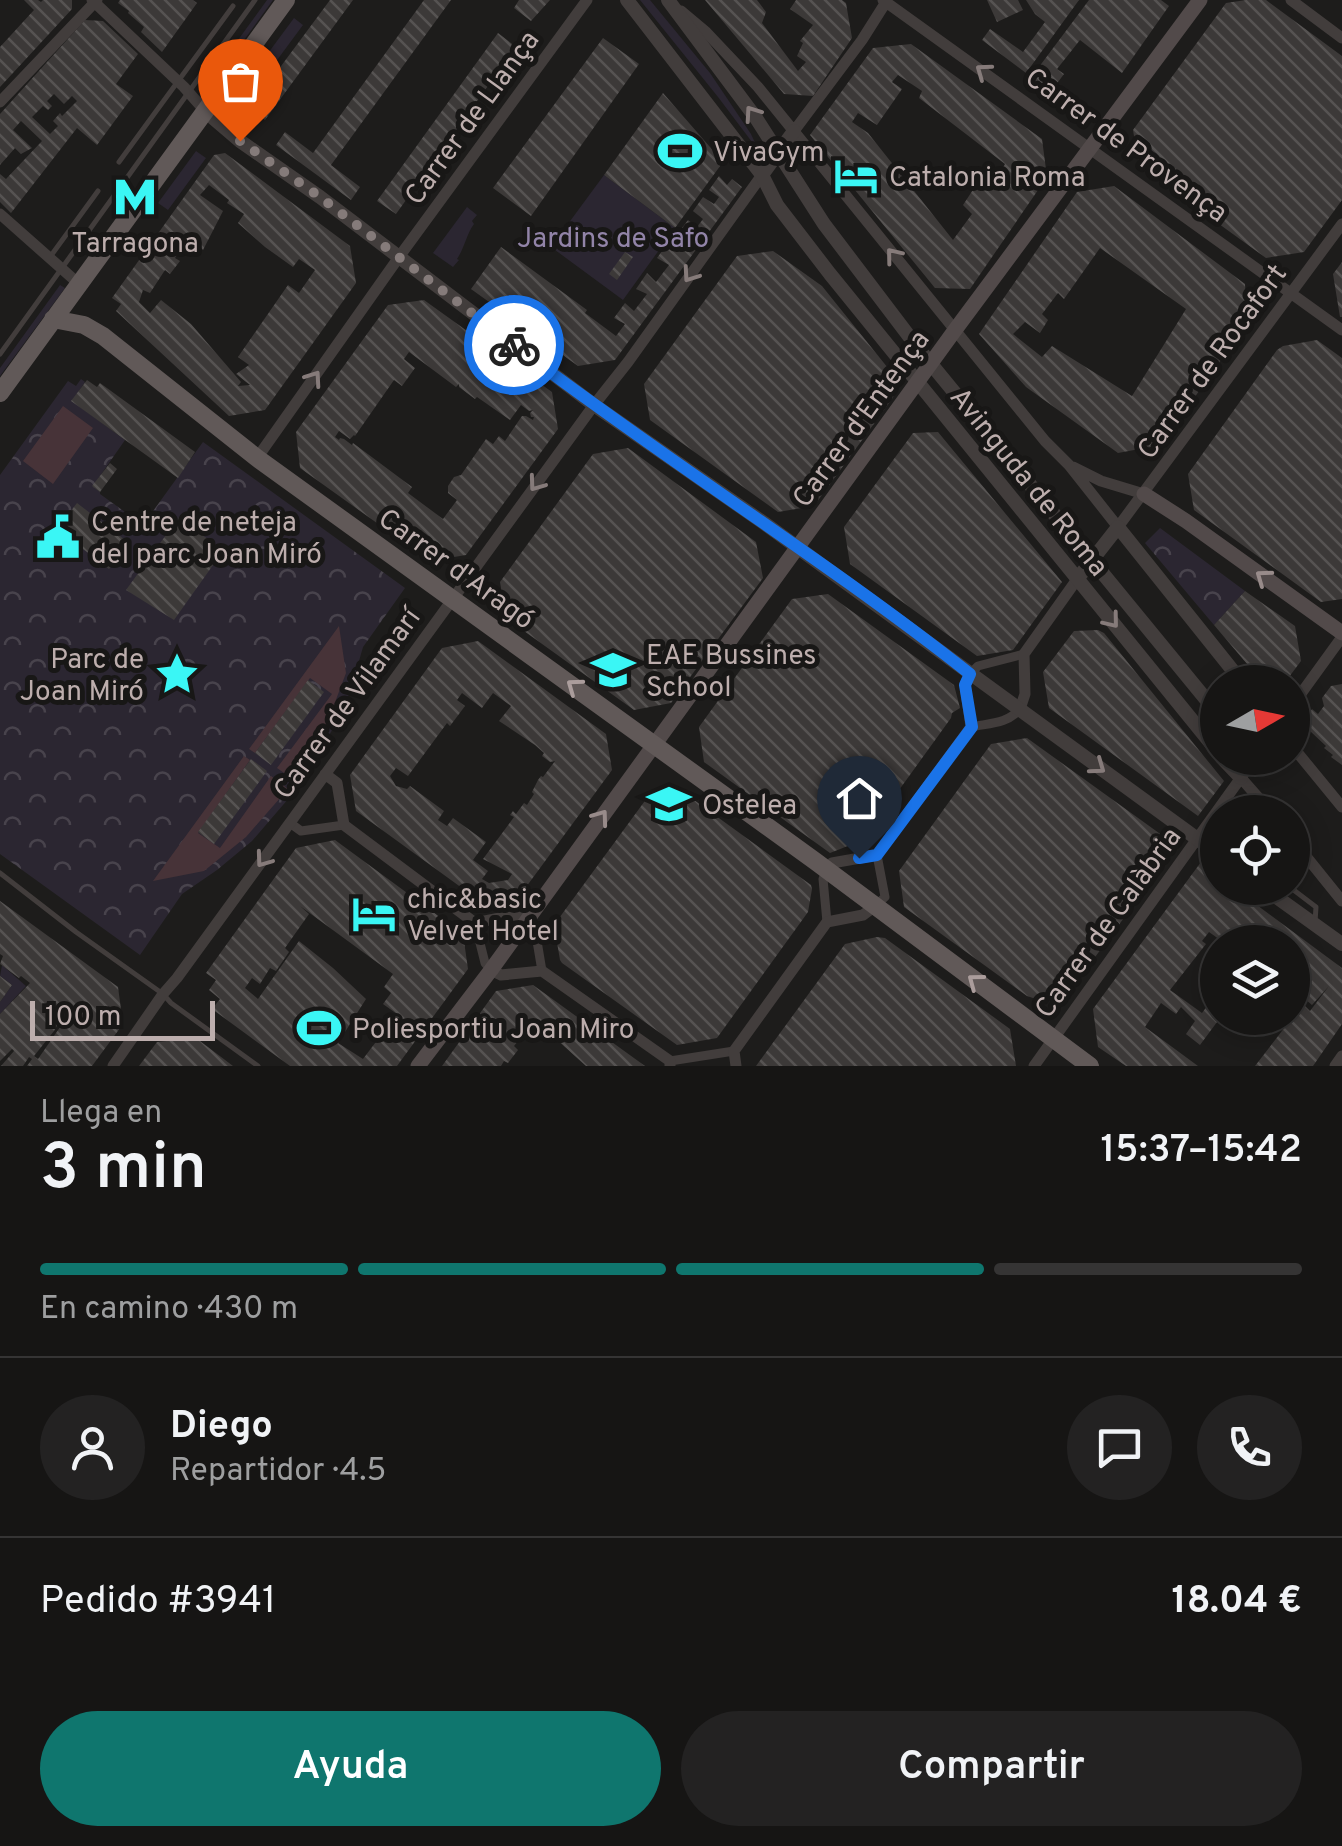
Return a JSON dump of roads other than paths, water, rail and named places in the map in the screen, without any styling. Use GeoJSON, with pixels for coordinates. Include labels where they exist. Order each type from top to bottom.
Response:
{"type":"FeatureCollection","features":[{"type":"Feature","properties":{"kind":"main road"},"geometry":{"type":"LineString","coordinates":[[0,394],[286,0]]}},
{"type":"Feature","properties":{"kind":"main road","name":"Carrer d'Entença"},"geometry":{"type":"LineString","coordinates":[[418,1066],[496,972],[521,916],[1200,0]]}},
{"type":"Feature","properties":{"kind":"main road"},"geometry":{"type":"LineString","coordinates":[[80,284],[96,331]]}},
{"type":"Feature","properties":{"kind":"main road","name":"Carrer d'Aragó"},"geometry":{"type":"LineString","coordinates":[[53,319],[96,331],[257,458],[1090,1066]]}},
{"type":"Feature","properties":{"kind":"main road"},"geometry":{"type":"LineString","coordinates":[[1144,494],[1342,635]]}},
{"type":"Feature","properties":{"kind":"street","name":"Carrer de Llança"},"geometry":{"type":"LineString","coordinates":[[257,458],[587,0]]}},
{"type":"Feature","properties":{"kind":"street","name":"Avinguda de Roma"},"geometry":{"type":"LineString","coordinates":[[627,0],[762,175],[777,206],[1200,730]]}},
{"type":"Feature","properties":{"kind":"street"},"geometry":{"type":"LineString","coordinates":[[1291,0],[1342,38]]}},
{"type":"Feature","properties":{"kind":"street"},"geometry":{"type":"LineString","coordinates":[[0,102],[95,1],[240,141],[594,405],[970,674],[1022,701],[1200,838]]}},
{"type":"Feature","properties":{"kind":"street","name":"Avinguda de Roma"},"geometry":{"type":"LineString","coordinates":[[669,1],[706,32],[794,131],[1118,527]]}},
{"type":"Feature","properties":{"kind":"street","name":"Avinguda de Roma"},"geometry":{"type":"LineString","coordinates":[[669,1],[756,118],[824,224],[1200,692]]}},
{"type":"Feature","properties":{"kind":"street"},"geometry":{"type":"LineString","coordinates":[[762,175],[852,54],[884,1]]}},
{"type":"Feature","properties":{"kind":"street","name":"Carrer de Provença"},"geometry":{"type":"LineString","coordinates":[[884,1],[1342,330]]}},
{"type":"Feature","properties":{"kind":"street","name":"Carrer de Vilamarí"},"geometry":{"type":"LineString","coordinates":[[113,1066],[762,175]]}},
{"type":"Feature","properties":{"kind":"street"},"geometry":{"type":"LineString","coordinates":[[0,214],[80,284]]}},
{"type":"Feature","properties":{"kind":"street","name":"Carrer de Rocafort"},"geometry":{"type":"LineString","coordinates":[[1118,527],[1342,224]]}},
{"type":"Feature","properties":{"kind":"street"},"geometry":{"type":"LineString","coordinates":[[1069,465],[1101,481],[1144,494]]}},
{"type":"Feature","properties":{"kind":"street"},"geometry":{"type":"LineString","coordinates":[[290,822],[301,830],[344,826],[475,923],[484,963],[496,972],[542,972],[670,1064],[734,1051],[827,922],[823,879],[826,870],[832,863],[877,855],[972,727],[1012,718],[1022,701],[1024,654],[1118,527],[1228,665]]}},
{"type":"Feature","properties":{"kind":"street"},"geometry":{"type":"LineString","coordinates":[[1310,680],[1342,635]]}},
{"type":"Feature","properties":{"kind":"street"},"geometry":{"type":"LineString","coordinates":[[972,727],[965,685],[970,674],[978,666],[1024,654]]}},
{"type":"Feature","properties":{"kind":"street"},"geometry":{"type":"LineString","coordinates":[[1310,768],[1342,807]]}},
{"type":"Feature","properties":{"kind":"street"},"geometry":{"type":"LineString","coordinates":[[325,774],[336,782],[344,826]]}},
{"type":"Feature","properties":{"kind":"street","name":"Avinguda de Roma"},"geometry":{"type":"LineString","coordinates":[[1238,775],[1256,795]]}},
{"type":"Feature","properties":{"kind":"street","name":"Carrer de Calàbria"},"geometry":{"type":"LineString","coordinates":[[1233,795],[1243,775]]}},
{"type":"Feature","properties":{"kind":"street"},"geometry":{"type":"LineString","coordinates":[[827,922],[863,915],[885,897],[877,855]]}},
{"type":"Feature","properties":{"kind":"street","name":"Carrer de Calàbria"},"geometry":{"type":"LineString","coordinates":[[1034,1066],[1200,858]]}},
{"type":"Feature","properties":{"kind":"street"},"geometry":{"type":"LineString","coordinates":[[1310,862],[1342,900]]}},
{"type":"Feature","properties":{"kind":"street"},"geometry":{"type":"LineString","coordinates":[[1288,905],[1342,944]]}},
{"type":"Feature","properties":{"kind":"street"},"geometry":{"type":"LineString","coordinates":[[475,923],[521,916],[535,929],[542,972]]}},
{"type":"Feature","properties":{"kind":"street"},"geometry":{"type":"LineString","coordinates":[[734,1051],[736,1066]]}},
{"type":"Feature","properties":{"kind":"street"},"geometry":{"type":"LineString","coordinates":[[1334,1066],[1342,1056]]}},
{"type":"Feature","properties":{"kind":"lane"},"geometry":{"type":"LineString","coordinates":[[0,354],[256,0]]}},
{"type":"Feature","properties":{"kind":"lane"},"geometry":{"type":"LineString","coordinates":[[119,162],[233,6]]}},
{"type":"Feature","properties":{"kind":"lane"},"geometry":{"type":"LineString","coordinates":[[50,258],[98,191]]}},
{"type":"Feature","properties":{"kind":"lane"},"geometry":{"type":"LineString","coordinates":[[0,874],[258,1066]]}},
{"type":"Feature","properties":{"kind":"lane"},"geometry":{"type":"LineString","coordinates":[[1310,902],[1316,906],[1315,924]]}},
{"type":"Feature","properties":{"kind":"place","name":"VivaGym"},"geometry":{"type":"Point","coordinates":[680,151]}},
{"type":"Feature","properties":{"kind":"place","name":"Catalonia Roma"},"geometry":{"type":"Point","coordinates":[856,176]}},
{"type":"Feature","properties":{"kind":"place","name":"Tarragona"},"geometry":{"type":"Point","coordinates":[135,197]}},
{"type":"Feature","properties":{"kind":"place","name":"Centre de neteja del parc Joan Miró"},"geometry":{"type":"Point","coordinates":[58,537]}},
{"type":"Feature","properties":{"kind":"place","name":"EAE Bussines School"},"geometry":{"type":"Point","coordinates":[613,670]}},
{"type":"Feature","properties":{"kind":"place","name":"Parc de Joan Miró"},"geometry":{"type":"Point","coordinates":[177,674]}},
{"type":"Feature","properties":{"kind":"place","name":"Ostelea"},"geometry":{"type":"Point","coordinates":[669,804]}},
{"type":"Feature","properties":{"kind":"place","name":"chic&basic Velvet Hotel"},"geometry":{"type":"Point","coordinates":[374,914]}},
{"type":"Feature","properties":{"kind":"place","name":"Poliesportiu Joan Miro"},"geometry":{"type":"Point","coordinates":[319,1028]}},
{"type":"Feature","properties":{"kind":"park label","name":"Jardins de Safo"},"geometry":{"type":"Point","coordinates":[613,237]}}]}
